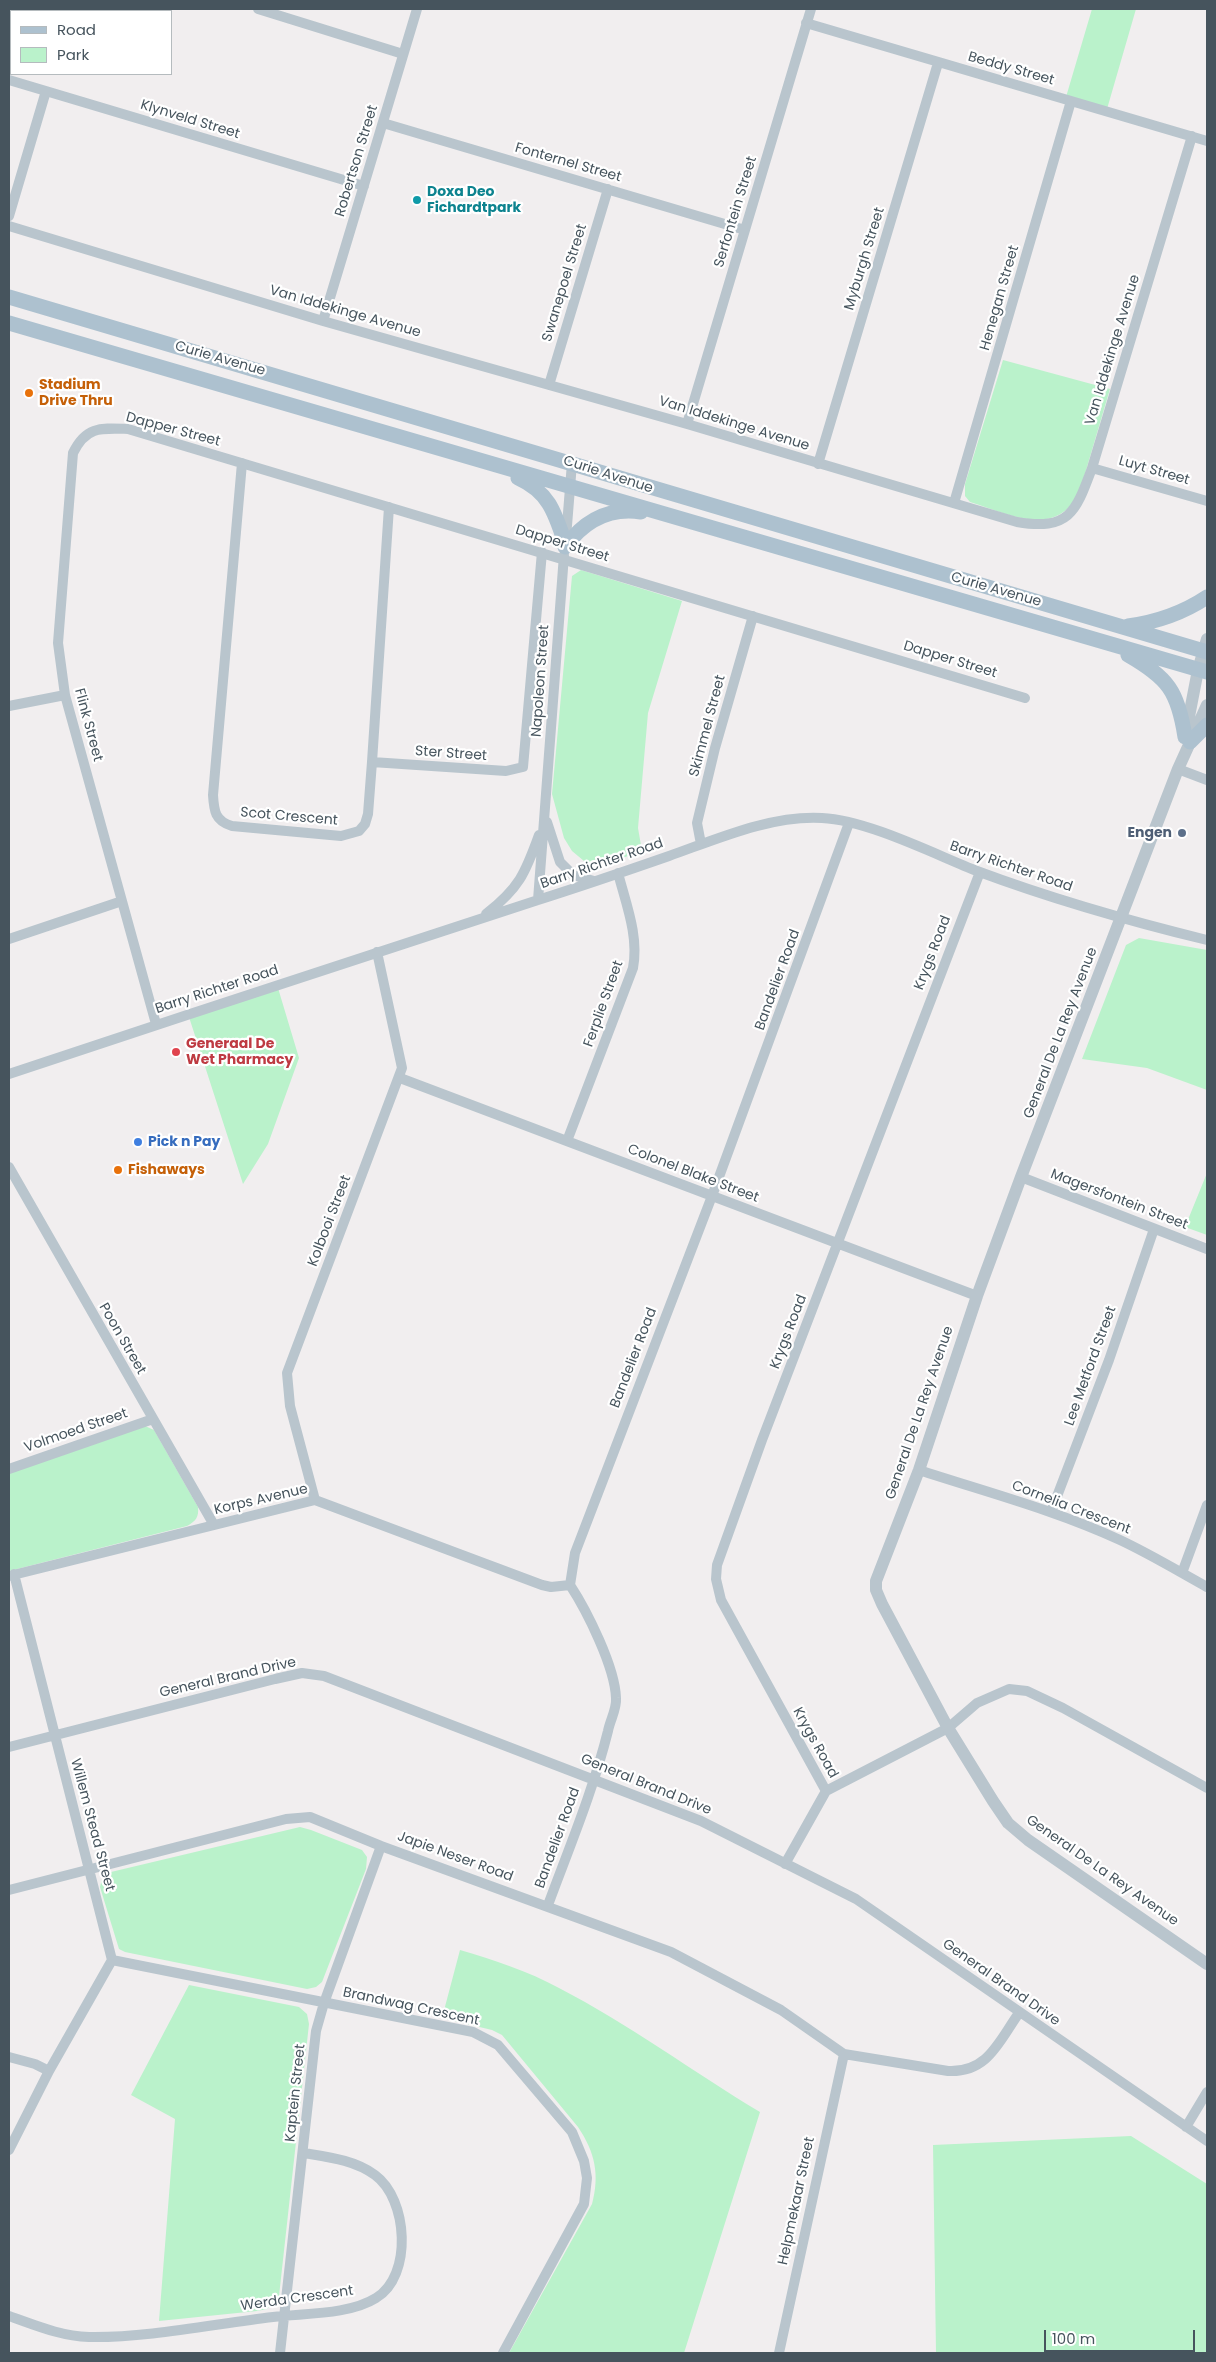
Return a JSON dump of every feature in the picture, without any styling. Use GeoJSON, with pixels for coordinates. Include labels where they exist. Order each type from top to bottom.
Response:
{"type":"FeatureCollection","features":[{"type":"Feature","properties":{"kind":"main road","name":"Curie Avenue"},"geometry":{"type":"LineString","coordinates":[[9,297],[1122,627],[1206,647]]}},
{"type":"Feature","properties":{"kind":"main road","name":"Curie Avenue"},"geometry":{"type":"LineString","coordinates":[[9,323],[1203,671]]}},
{"type":"Feature","properties":{"kind":"main road"},"geometry":{"type":"LineString","coordinates":[[466,456],[526,481],[543,493],[553,509],[565,550]]}},
{"type":"Feature","properties":{"kind":"main road"},"geometry":{"type":"LineString","coordinates":[[565,550],[584,525],[600,516],[611,513],[634,511],[682,519]]}},
{"type":"Feature","properties":{"kind":"main road"},"geometry":{"type":"LineString","coordinates":[[1122,627],[1149,623],[1188,608],[1207,597]]}},
{"type":"Feature","properties":{"kind":"main road"},"geometry":{"type":"LineString","coordinates":[[1107,643],[1148,667],[1166,682],[1175,694],[1188,740],[1207,725]]}},
{"type":"Feature","properties":{"kind":"street"},"geometry":{"type":"LineString","coordinates":[[258,9],[403,54]]}},
{"type":"Feature","properties":{"kind":"street","name":"Robertson Street"},"geometry":{"type":"LineString","coordinates":[[323,321],[417,9]]}},
{"type":"Feature","properties":{"kind":"street","name":"Serfontein Street"},"geometry":{"type":"LineString","coordinates":[[687,424],[811,9]]}},
{"type":"Feature","properties":{"kind":"street","name":"Beddy Street"},"geometry":{"type":"LineString","coordinates":[[806,23],[1207,141]]}},
{"type":"Feature","properties":{"kind":"street","name":"Myburgh Street"},"geometry":{"type":"LineString","coordinates":[[818,464],[938,62]]}},
{"type":"Feature","properties":{"kind":"street","name":"Klynveld Street"},"geometry":{"type":"LineString","coordinates":[[9,80],[364,186]]}},
{"type":"Feature","properties":{"kind":"street"},"geometry":{"type":"LineString","coordinates":[[9,216],[46,91]]}},
{"type":"Feature","properties":{"kind":"street","name":"Henegan Street"},"geometry":{"type":"LineString","coordinates":[[954,502],[1071,101]]}},
{"type":"Feature","properties":{"kind":"street","name":"Fonternel Street"},"geometry":{"type":"LineString","coordinates":[[383,123],[745,230]]}},
{"type":"Feature","properties":{"kind":"street","name":"Van Iddekinge Avenue"},"geometry":{"type":"LineString","coordinates":[[9,226],[323,321],[687,424],[1017,522],[1030,524],[1056,521],[1075,509],[1092,468],[1192,136]]}},
{"type":"Feature","properties":{"kind":"street","name":"Swanepoel Street"},"geometry":{"type":"LineString","coordinates":[[549,385],[608,189]]}},
{"type":"Feature","properties":{"kind":"street","name":"Dapper Street"},"geometry":{"type":"LineString","coordinates":[[90,432],[104,428],[128,429],[542,552],[565,550],[753,616],[1025,698]]}},
{"type":"Feature","properties":{"kind":"street","name":"Flink Street"},"geometry":{"type":"LineString","coordinates":[[90,432],[79,440],[72,453],[58,643],[65,695],[156,1024]]}},
{"type":"Feature","properties":{"kind":"street","name":"Scot Crescent"},"geometry":{"type":"LineString","coordinates":[[242,463],[213,795],[216,818],[222,823],[232,826],[341,836],[359,831],[367,819],[389,507]]}},
{"type":"Feature","properties":{"kind":"street","name":"Napoleon Street"},"geometry":{"type":"LineString","coordinates":[[538,900],[572,463]]}},
{"type":"Feature","properties":{"kind":"street","name":"Luyt Street"},"geometry":{"type":"LineString","coordinates":[[1092,468],[1207,501]]}},
{"type":"Feature","properties":{"kind":"street","name":"Napoleon Street"},"geometry":{"type":"LineString","coordinates":[[525,763],[542,552]]}},
{"type":"Feature","properties":{"kind":"street","name":"Skimmel Street"},"geometry":{"type":"LineString","coordinates":[[701,844],[697,823],[715,748],[753,616]]}},
{"type":"Feature","properties":{"kind":"street","name":"General De La Rey Avenue"},"geometry":{"type":"LineString","coordinates":[[1206,647],[1203,671],[1188,740],[1178,769],[977,1296],[918,1470],[878,1574],[876,1590],[948,1728],[1002,1815],[1013,1829],[1207,1964]]}},
{"type":"Feature","properties":{"kind":"street"},"geometry":{"type":"LineString","coordinates":[[9,706],[65,695]]}},
{"type":"Feature","properties":{"kind":"street","name":"General De La Rey Avenue"},"geometry":{"type":"LineString","coordinates":[[1188,740],[1207,705]]}},
{"type":"Feature","properties":{"kind":"street","name":"Ster Street"},"geometry":{"type":"LineString","coordinates":[[372,762],[506,771],[523,767],[525,763]]}},
{"type":"Feature","properties":{"kind":"street"},"geometry":{"type":"LineString","coordinates":[[1178,769],[1207,780]]}},
{"type":"Feature","properties":{"kind":"street"},"geometry":{"type":"LineString","coordinates":[[546,799],[547,826],[560,862],[574,875],[594,881]]}},
{"type":"Feature","properties":{"kind":"street","name":"Barry Richter Road"},"geometry":{"type":"LineString","coordinates":[[9,1074],[156,1024],[618,874],[701,844],[767,824],[793,819],[827,818],[850,823],[885,834],[980,872],[1121,919],[1207,940]]}},
{"type":"Feature","properties":{"kind":"street"},"geometry":{"type":"LineString","coordinates":[[481,918],[507,898],[520,882],[529,864],[544,821]]}},
{"type":"Feature","properties":{"kind":"street","name":"Bandelier Road"},"geometry":{"type":"LineString","coordinates":[[548,1905],[595,1778],[615,1709],[616,1696],[597,1637],[583,1604],[570,1585],[575,1553],[712,1196],[850,823]]}},
{"type":"Feature","properties":{"kind":"street","name":"Krygs Road"},"geometry":{"type":"LineString","coordinates":[[826,1791],[726,1611],[719,1595],[716,1579],[717,1565],[762,1440],[980,872]]}},
{"type":"Feature","properties":{"kind":"street","name":"Ferplie Street"},"geometry":{"type":"LineString","coordinates":[[567,1141],[636,956],[632,924],[618,874]]}},
{"type":"Feature","properties":{"kind":"street"},"geometry":{"type":"LineString","coordinates":[[9,939],[122,901]]}},
{"type":"Feature","properties":{"kind":"street","name":"Kolbooi Street"},"geometry":{"type":"LineString","coordinates":[[315,1500],[290,1406],[287,1373],[400,1078],[401,1060],[377,952]]}},
{"type":"Feature","properties":{"kind":"street","name":"Colonel Blake Street"},"geometry":{"type":"LineString","coordinates":[[400,1078],[977,1296]]}},
{"type":"Feature","properties":{"kind":"street","name":"Poon Street"},"geometry":{"type":"LineString","coordinates":[[9,1166],[214,1525]]}},
{"type":"Feature","properties":{"kind":"street","name":"Magersfontein Street"},"geometry":{"type":"LineString","coordinates":[[1021,1177],[1207,1249]]}},
{"type":"Feature","properties":{"kind":"street","name":"Lee Metford Street"},"geometry":{"type":"LineString","coordinates":[[1051,1512],[1109,1360],[1154,1229]]}},
{"type":"Feature","properties":{"kind":"street","name":"Volmoed Street"},"geometry":{"type":"LineString","coordinates":[[10,1467],[153,1419]]}},
{"type":"Feature","properties":{"kind":"street","name":"Cornelia Crescent"},"geometry":{"type":"LineString","coordinates":[[918,1470],[1051,1512],[1119,1540],[1207,1587]]}},
{"type":"Feature","properties":{"kind":"street","name":"Korps Avenue"},"geometry":{"type":"LineString","coordinates":[[11,1575],[315,1500],[542,1585],[551,1587],[570,1585]]}},
{"type":"Feature","properties":{"kind":"street"},"geometry":{"type":"LineString","coordinates":[[1182,1573],[1207,1505]]}},
{"type":"Feature","properties":{"kind":"street","name":"Willem Stead Street"},"geometry":{"type":"LineString","coordinates":[[11,1575],[90,1870],[112,1960]]}},
{"type":"Feature","properties":{"kind":"street","name":"General Brand Drive"},"geometry":{"type":"LineString","coordinates":[[9,1747],[275,1679],[302,1674],[324,1676],[595,1778],[701,1821],[856,1900],[1207,2141]]}},
{"type":"Feature","properties":{"kind":"street"},"geometry":{"type":"LineString","coordinates":[[785,1864],[826,1791],[948,1728],[977,1703],[1009,1689],[1022,1690],[1063,1708],[1207,1788]]}},
{"type":"Feature","properties":{"kind":"street","name":"Japie Neser Road"},"geometry":{"type":"LineString","coordinates":[[9,1890],[300,1816],[310,1817],[381,1846],[548,1905],[671,1952],[781,2010],[844,2054],[948,2071],[964,2070],[983,2062],[1019,2013]]}},
{"type":"Feature","properties":{"kind":"street","name":"Kaptein Street"},"geometry":{"type":"LineString","coordinates":[[280,2353],[304,2153],[316,2032],[324,2003],[381,1846]]}},
{"type":"Feature","properties":{"kind":"street"},"geometry":{"type":"LineString","coordinates":[[9,2150],[49,2071],[112,1960]]}},
{"type":"Feature","properties":{"kind":"street","name":"Brandwag Crescent"},"geometry":{"type":"LineString","coordinates":[[112,1960],[473,2032],[489,2039],[506,2054],[572,2132],[584,2161],[587,2178],[584,2204],[503,2353]]}},
{"type":"Feature","properties":{"kind":"street","name":"Helpmekaar Street"},"geometry":{"type":"LineString","coordinates":[[779,2353],[844,2054]]}},
{"type":"Feature","properties":{"kind":"street"},"geometry":{"type":"LineString","coordinates":[[9,2057],[35,2064],[49,2071]]}},
{"type":"Feature","properties":{"kind":"street"},"geometry":{"type":"LineString","coordinates":[[1186,2126],[1207,2092]]}},
{"type":"Feature","properties":{"kind":"street","name":"Werda Crescent"},"geometry":{"type":"LineString","coordinates":[[9,2316],[50,2331],[90,2337],[150,2332],[357,2307],[376,2298],[391,2285],[399,2267],[401,2235],[396,2202],[390,2188],[361,2166],[304,2153]]}},
{"type":"Feature","properties":{"kind":"green space"},"geometry":{"type":"Polygon","coordinates":[[[9,9],[43,9],[10,10],[9,73],[9,9]]]}},
{"type":"Feature","properties":{"kind":"green space"},"geometry":{"type":"Polygon","coordinates":[[[1092,9],[1136,9],[1107,109],[1066,97],[1092,9]]]}},
{"type":"Feature","properties":{"kind":"green space"},"geometry":{"type":"Polygon","coordinates":[[[1003,360],[1110,389],[1079,494],[1068,508],[1057,516],[1044,519],[1015,517],[970,502],[965,496],[965,484],[1003,360]]]}},
{"type":"Feature","properties":{"kind":"green space"},"geometry":{"type":"Polygon","coordinates":[[[581,570],[682,601],[648,713],[638,828],[642,851],[600,866],[584,861],[572,851],[564,838],[552,794],[572,576],[581,570]]]}},
{"type":"Feature","properties":{"kind":"green space"},"geometry":{"type":"Polygon","coordinates":[[[1139,938],[1207,950],[1207,1090],[1147,1068],[1082,1059],[1126,945],[1139,938]]]}},
{"type":"Feature","properties":{"kind":"green space"},"geometry":{"type":"Polygon","coordinates":[[[278,988],[299,1058],[268,1144],[243,1184],[189,1017],[278,988]]]}},
{"type":"Feature","properties":{"kind":"green space"},"geometry":{"type":"Polygon","coordinates":[[[1207,1173],[1207,1235],[1185,1227],[1207,1173]]]}},
{"type":"Feature","properties":{"kind":"green space"},"geometry":{"type":"Polygon","coordinates":[[[145,1426],[154,1430],[198,1507],[195,1520],[187,1526],[9,1571],[9,1471],[145,1426]]]}},
{"type":"Feature","properties":{"kind":"green space"},"geometry":{"type":"Polygon","coordinates":[[[300,1827],[362,1850],[367,1857],[366,1869],[322,1982],[316,1987],[307,1989],[125,1952],[119,1949],[100,1887],[102,1879],[111,1872],[300,1827]]]}},
{"type":"Feature","properties":{"kind":"green space"},"geometry":{"type":"Polygon","coordinates":[[[460,1950],[523,1971],[585,2002],[760,2112],[684,2353],[509,2353],[592,2204],[596,2173],[592,2155],[578,2127],[502,2035],[492,2030],[442,2018],[460,1950]]]}},
{"type":"Feature","properties":{"kind":"green space"},"geometry":{"type":"Polygon","coordinates":[[[189,1985],[299,2007],[307,2014],[309,2024],[279,2296],[267,2309],[159,2321],[175,2119],[131,2095],[189,1985]]]}},
{"type":"Feature","properties":{"kind":"green space"},"geometry":{"type":"Polygon","coordinates":[[[1131,2136],[1207,2184],[1207,2353],[936,2353],[933,2145],[1131,2136]]]}},
{"type":"Feature","properties":{"kind":"place","name":"Doxa Deo Fichardtpark"},"geometry":{"type":"Point","coordinates":[417,200]}},
{"type":"Feature","properties":{"kind":"place","name":"Stadium Drive Thru"},"geometry":{"type":"Point","coordinates":[29,393]}},
{"type":"Feature","properties":{"kind":"place","name":"Engen"},"geometry":{"type":"Point","coordinates":[1182,833]}},
{"type":"Feature","properties":{"kind":"place","name":"Generaal De Wet Pharmacy"},"geometry":{"type":"Point","coordinates":[176,1052]}},
{"type":"Feature","properties":{"kind":"place","name":"Pick n Pay"},"geometry":{"type":"Point","coordinates":[138,1142]}},
{"type":"Feature","properties":{"kind":"place","name":"Fishaways"},"geometry":{"type":"Point","coordinates":[118,1170]}}]}
